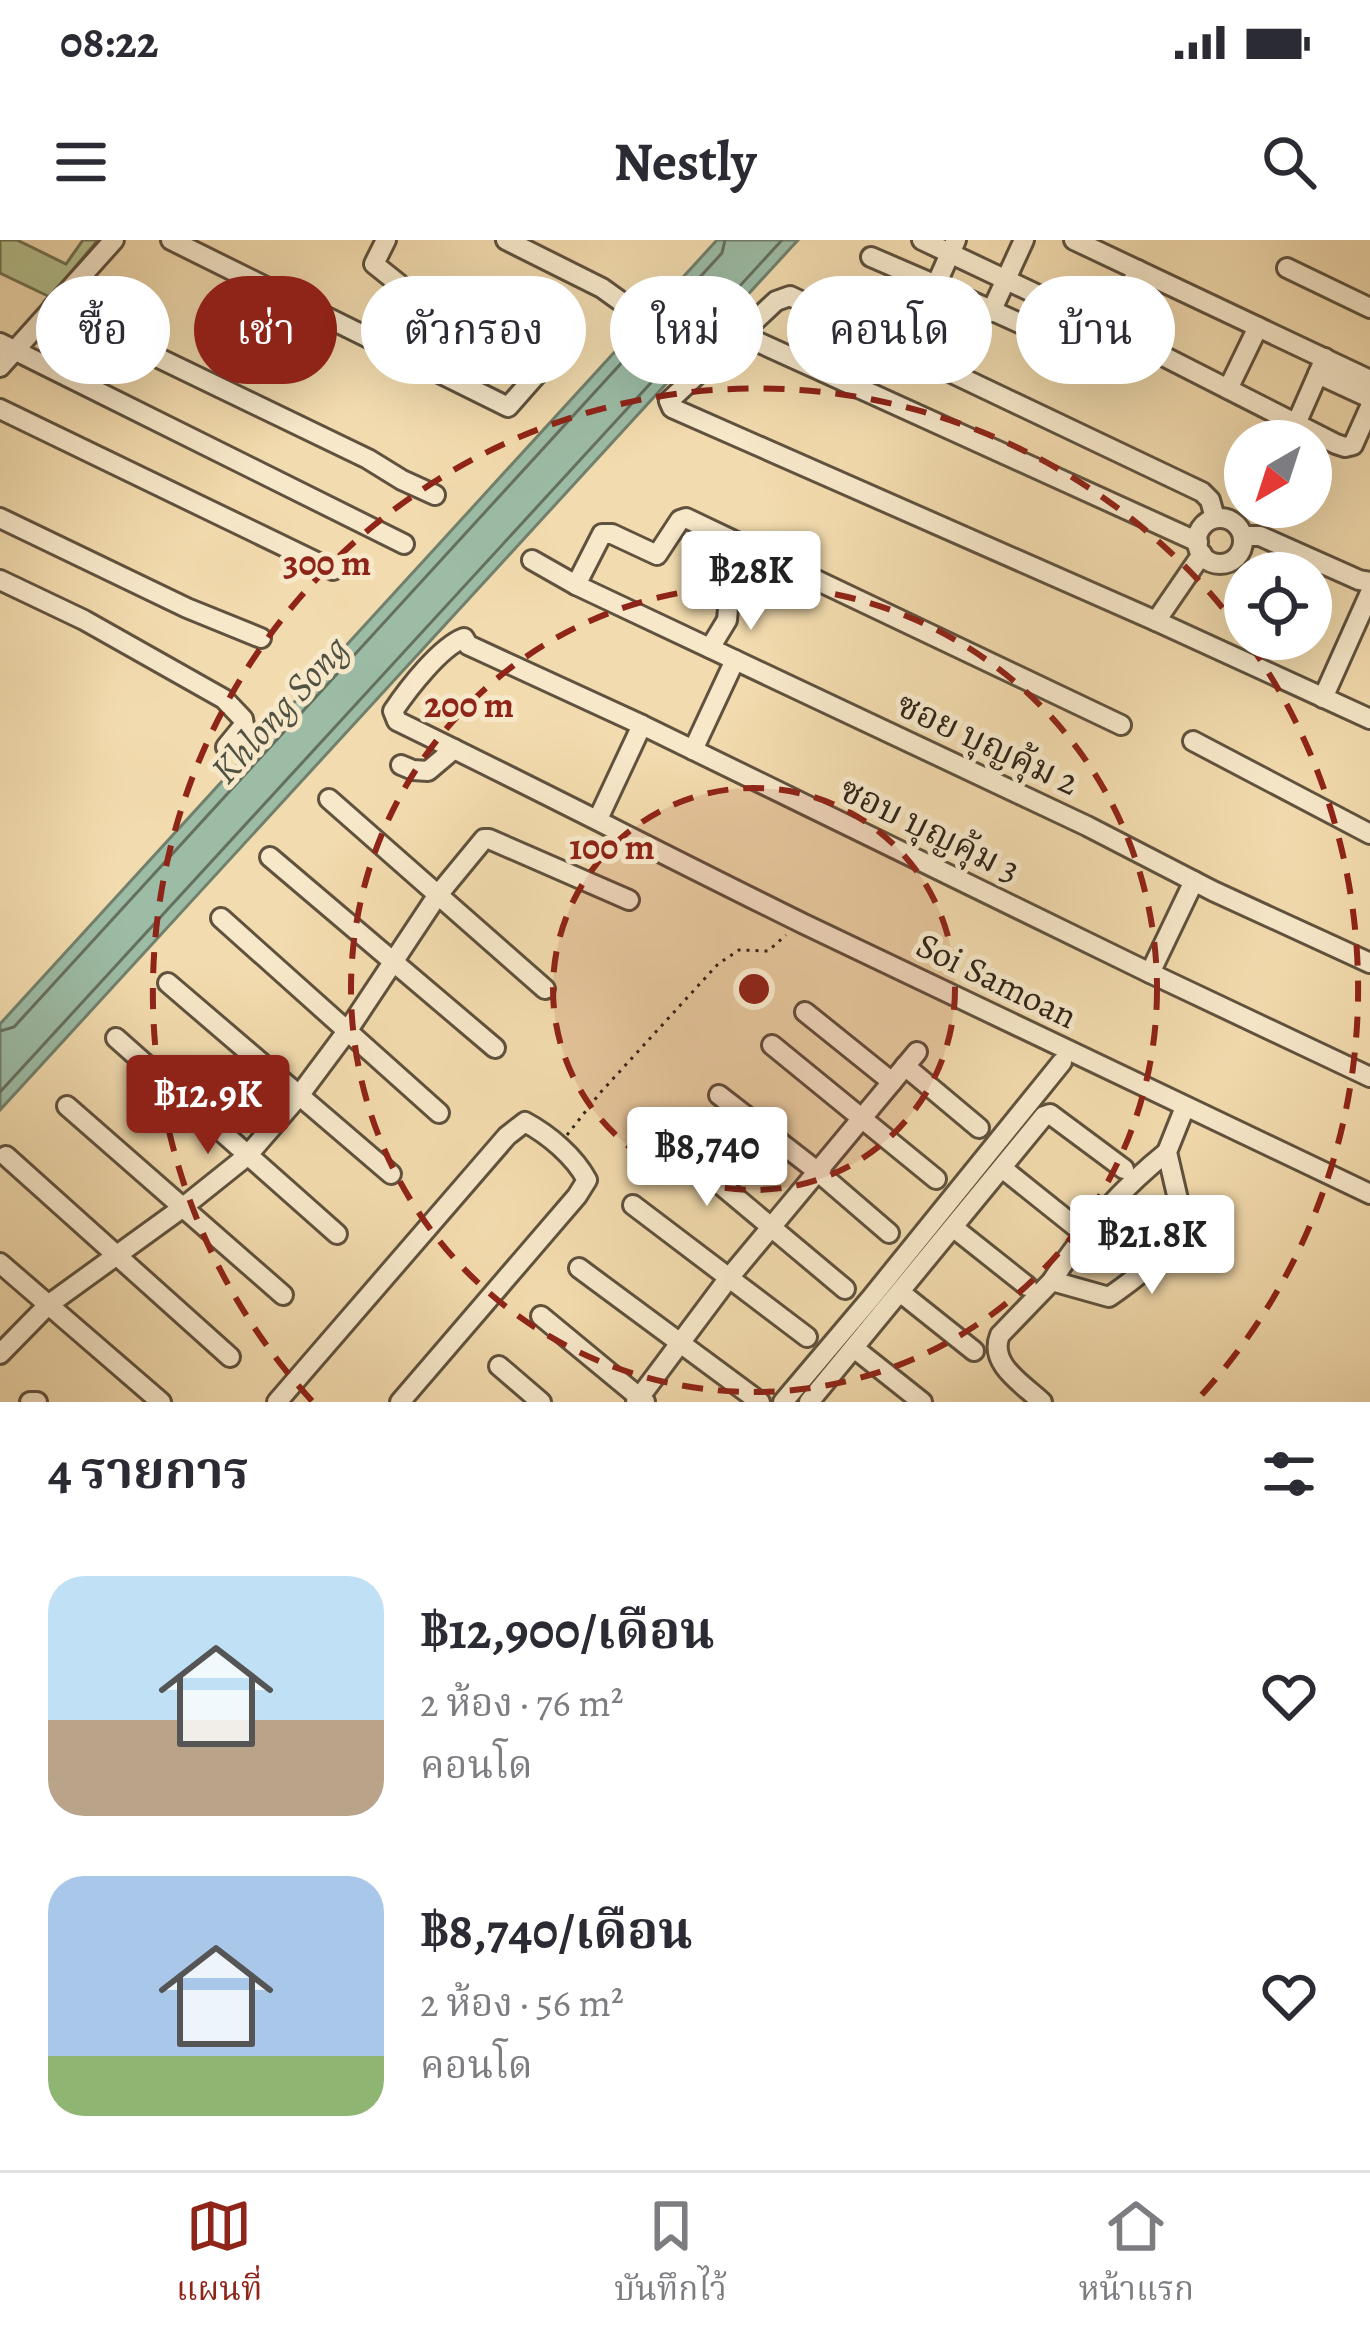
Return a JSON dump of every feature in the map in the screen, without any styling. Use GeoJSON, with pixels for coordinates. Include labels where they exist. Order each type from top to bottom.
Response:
{"type":"FeatureCollection","features":[{"type":"Feature","properties":{"kind":"street"},"geometry":{"type":"LineString","coordinates":[[81,276],[114,240]]}},
{"type":"Feature","properties":{"kind":"street"},"geometry":{"type":"LineString","coordinates":[[171,240],[361,334]]}},
{"type":"Feature","properties":{"kind":"street"},"geometry":{"type":"LineString","coordinates":[[506,240],[610,294]]}},
{"type":"Feature","properties":{"kind":"street"},"geometry":{"type":"LineString","coordinates":[[922,240],[953,247],[1016,283]]}},
{"type":"Feature","properties":{"kind":"street"},"geometry":{"type":"LineString","coordinates":[[992,310],[1024,240]]}},
{"type":"Feature","properties":{"kind":"street"},"geometry":{"type":"LineString","coordinates":[[1074,240],[1095,244],[1138,270],[1258,327],[1370,398]]}},
{"type":"Feature","properties":{"kind":"street"},"geometry":{"type":"LineString","coordinates":[[384,241],[374,264],[388,276]]}},
{"type":"Feature","properties":{"kind":"street"},"geometry":{"type":"LineString","coordinates":[[940,276],[953,247]]}},
{"type":"Feature","properties":{"kind":"street"},"geometry":{"type":"LineString","coordinates":[[871,256],[916,276]]}},
{"type":"Feature","properties":{"kind":"street"},"geometry":{"type":"LineString","coordinates":[[1287,268],[1370,308]]}},
{"type":"Feature","properties":{"kind":"street"},"geometry":{"type":"LineString","coordinates":[[1135,276],[1138,270]]}},
{"type":"Feature","properties":{"kind":"street"},"geometry":{"type":"LineString","coordinates":[[763,313],[790,296],[1202,492],[1215,518]]}},
{"type":"Feature","properties":{"kind":"street"},"geometry":{"type":"LineString","coordinates":[[0,367],[7,346],[36,321]]}},
{"type":"Feature","properties":{"kind":"street"},"geometry":{"type":"LineString","coordinates":[[1228,389],[1258,327]]}},
{"type":"Feature","properties":{"kind":"street"},"geometry":{"type":"LineString","coordinates":[[763,345],[1200,548],[1214,562],[1232,560],[1242,548],[1243,536],[1234,523],[1215,518],[1201,529],[1200,548],[1156,621]]}},
{"type":"Feature","properties":{"kind":"street"},"geometry":{"type":"LineString","coordinates":[[7,346],[404,544]]}},
{"type":"Feature","properties":{"kind":"street"},"geometry":{"type":"LineString","coordinates":[[1175,362],[1288,420]]}},
{"type":"Feature","properties":{"kind":"street"},"geometry":{"type":"LineString","coordinates":[[170,364],[435,495]]}},
{"type":"Feature","properties":{"kind":"street"},"geometry":{"type":"LineString","coordinates":[[1321,366],[1370,380]]}},
{"type":"Feature","properties":{"kind":"street"},"geometry":{"type":"LineString","coordinates":[[1298,420],[1321,366]]}},
{"type":"Feature","properties":{"kind":"street"},"geometry":{"type":"LineString","coordinates":[[462,384],[508,407],[528,384]]}},
{"type":"Feature","properties":{"kind":"street"},"geometry":{"type":"LineString","coordinates":[[685,384],[669,401],[672,408],[1370,719]]}},
{"type":"Feature","properties":{"kind":"street"},"geometry":{"type":"LineString","coordinates":[[1332,441],[1352,445],[1370,407]]}},
{"type":"Feature","properties":{"kind":"street"},"geometry":{"type":"LineString","coordinates":[[0,409],[333,570]]}},
{"type":"Feature","properties":{"kind":"street"},"geometry":{"type":"LineString","coordinates":[[0,518],[187,608],[261,638]]}},
{"type":"Feature","properties":{"kind":"street"},"geometry":{"type":"LineString","coordinates":[[576,585],[602,533],[657,555],[686,518],[1121,725]]}},
{"type":"Feature","properties":{"kind":"street"},"geometry":{"type":"LineString","coordinates":[[1243,536],[1260,536],[1368,589],[1323,698]]}},
{"type":"Feature","properties":{"kind":"street","name":"ซอย บุญคุ้ม 2"},"geometry":{"type":"LineString","coordinates":[[532,560],[1370,963]]}},
{"type":"Feature","properties":{"kind":"street"},"geometry":{"type":"LineString","coordinates":[[0,580],[84,620],[224,699],[244,725],[226,747]]}},
{"type":"Feature","properties":{"kind":"street"},"geometry":{"type":"LineString","coordinates":[[710,648],[727,620],[729,597]]}},
{"type":"Feature","properties":{"kind":"street","name":"ซอบ บุญคุ้ม 3"},"geometry":{"type":"LineString","coordinates":[[464,638],[468,644],[1370,1077]]}},
{"type":"Feature","properties":{"kind":"street","name":"Soi Samoan"},"geometry":{"type":"LineString","coordinates":[[464,638],[426,670],[393,711],[397,721],[800,921],[1370,1194]]}},
{"type":"Feature","properties":{"kind":"street"},"geometry":{"type":"LineString","coordinates":[[693,751],[735,660]]}},
{"type":"Feature","properties":{"kind":"street"},"geometry":{"type":"LineString","coordinates":[[598,818],[642,725]]}},
{"type":"Feature","properties":{"kind":"street"},"geometry":{"type":"LineString","coordinates":[[1192,741],[1370,834]]}},
{"type":"Feature","properties":{"kind":"street"},"geometry":{"type":"LineString","coordinates":[[401,765],[428,771],[454,749]]}},
{"type":"Feature","properties":{"kind":"street"},"geometry":{"type":"LineString","coordinates":[[329,799],[544,989]]}},
{"type":"Feature","properties":{"kind":"street"},"geometry":{"type":"LineString","coordinates":[[0,1354],[48,1305],[247,1156],[348,1030],[437,896],[481,841],[489,838],[629,900]]}},
{"type":"Feature","properties":{"kind":"street"},"geometry":{"type":"LineString","coordinates":[[270,857],[495,1048]]}},
{"type":"Feature","properties":{"kind":"street"},"geometry":{"type":"LineString","coordinates":[[1150,974],[1194,881]]}},
{"type":"Feature","properties":{"kind":"street"},"geometry":{"type":"LineString","coordinates":[[221,917],[439,1113]]}},
{"type":"Feature","properties":{"kind":"street"},"geometry":{"type":"LineString","coordinates":[[168,983],[391,1174]]}},
{"type":"Feature","properties":{"kind":"street"},"geometry":{"type":"LineString","coordinates":[[806,1012],[892,1082]]}},
{"type":"Feature","properties":{"kind":"street"},"geometry":{"type":"LineString","coordinates":[[116,1038],[338,1234]]}},
{"type":"Feature","properties":{"kind":"street"},"geometry":{"type":"LineString","coordinates":[[772,1045],[936,1179]]}},
{"type":"Feature","properties":{"kind":"street"},"geometry":{"type":"LineString","coordinates":[[541,1316],[640,1401],[728,1279],[911,1059],[979,1128]]}},
{"type":"Feature","properties":{"kind":"street"},"geometry":{"type":"LineString","coordinates":[[783,1402],[1062,1062]]}},
{"type":"Feature","properties":{"kind":"street"},"geometry":{"type":"LineString","coordinates":[[719,1096],[889,1233]]}},
{"type":"Feature","properties":{"kind":"street"},"geometry":{"type":"LineString","coordinates":[[67,1106],[283,1295]]}},
{"type":"Feature","properties":{"kind":"street"},"geometry":{"type":"LineString","coordinates":[[1042,1402],[1000,1362],[996,1345],[1000,1335],[1052,1281],[1087,1229],[1167,1152],[1185,1108]]}},
{"type":"Feature","properties":{"kind":"street"},"geometry":{"type":"LineString","coordinates":[[808,1402],[1048,1114],[1124,1168]]}},
{"type":"Feature","properties":{"kind":"street"},"geometry":{"type":"LineString","coordinates":[[277,1402],[518,1124],[525,1122],[559,1146],[587,1180],[400,1402]]}},
{"type":"Feature","properties":{"kind":"street"},"geometry":{"type":"LineString","coordinates":[[677,1149],[845,1288]]}},
{"type":"Feature","properties":{"kind":"street"},"geometry":{"type":"LineString","coordinates":[[1052,1281],[1109,1297],[1157,1258],[1169,1244],[1180,1217],[1167,1152]]}},
{"type":"Feature","properties":{"kind":"street"},"geometry":{"type":"LineString","coordinates":[[6,1156],[230,1357]]}},
{"type":"Feature","properties":{"kind":"street"},"geometry":{"type":"LineString","coordinates":[[1002,1168],[1077,1228]]}},
{"type":"Feature","properties":{"kind":"street"},"geometry":{"type":"LineString","coordinates":[[633,1205],[807,1337]]}},
{"type":"Feature","properties":{"kind":"street"},"geometry":{"type":"LineString","coordinates":[[954,1228],[1027,1286]]}},
{"type":"Feature","properties":{"kind":"street"},"geometry":{"type":"LineString","coordinates":[[0,1263],[161,1402]]}},
{"type":"Feature","properties":{"kind":"street"},"geometry":{"type":"LineString","coordinates":[[579,1268],[760,1402]]}},
{"type":"Feature","properties":{"kind":"street"},"geometry":{"type":"LineString","coordinates":[[900,1292],[974,1351]]}},
{"type":"Feature","properties":{"kind":"street"},"geometry":{"type":"LineString","coordinates":[[854,1348],[922,1402]]}},
{"type":"Feature","properties":{"kind":"street"},"geometry":{"type":"LineString","coordinates":[[499,1366],[541,1402]]}},
{"type":"Feature","properties":{"kind":"path"},"geometry":{"type":"LineString","coordinates":[[559,1146],[600,1093],[718,964],[739,950],[768,951],[800,921]]}},
{"type":"Feature","properties":{"kind":"shaded area"},"geometry":{"type":"Polygon","coordinates":[[[0,240],[17,240],[66,264],[83,240],[98,240],[68,276],[36,276],[36,290],[0,273],[0,240]]]}},
{"type":"Feature","properties":{"kind":"water"},"geometry":{"type":"Polygon","coordinates":[[[717,240],[798,240],[763,278],[684,276],[717,240]]]}},
{"type":"Feature","properties":{"kind":"water"},"geometry":{"type":"Polygon","coordinates":[[[610,357],[610,384],[666,384],[0,1110],[0,1024],[610,357]]]}},
{"type":"Feature","properties":{"kind":"water label","name":"Khlong Song"},"geometry":{"type":"Point","coordinates":[279,709]}}]}
